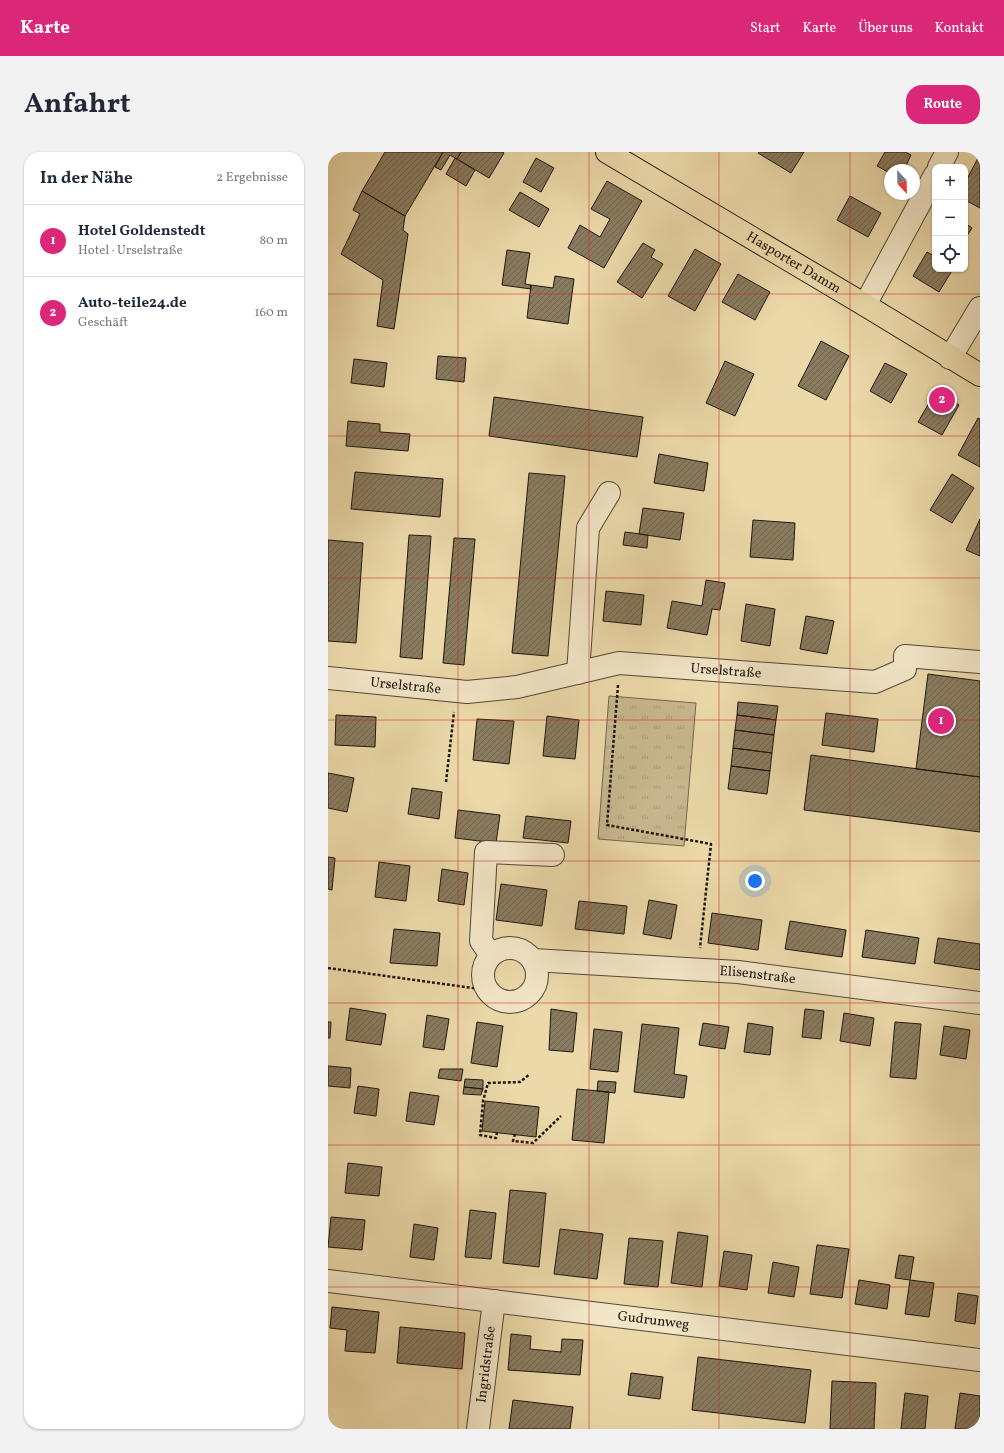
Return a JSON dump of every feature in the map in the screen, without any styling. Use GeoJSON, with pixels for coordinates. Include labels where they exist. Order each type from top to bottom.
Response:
{"type":"FeatureCollection","features":[{"type":"Feature","properties":{"kind":"main road","name":"Hasporter Damm"},"geometry":{"type":"LineString","coordinates":[[609,152],[980,375]]}},
{"type":"Feature","properties":{"kind":"street"},"geometry":{"type":"LineString","coordinates":[[941,164],[947,152]]}},
{"type":"Feature","properties":{"kind":"street"},"geometry":{"type":"LineString","coordinates":[[865,305],[932,181]]}},
{"type":"Feature","properties":{"kind":"street"},"geometry":{"type":"LineString","coordinates":[[950,358],[980,308]]}},
{"type":"Feature","properties":{"kind":"street"},"geometry":{"type":"LineString","coordinates":[[578,673],[588,528],[609,493]]}},
{"type":"Feature","properties":{"kind":"street","name":"Urselstraße"},"geometry":{"type":"LineString","coordinates":[[328,678],[467,692],[517,687],[620,663],[875,682],[905,669],[905,656],[980,662]]}},
{"type":"Feature","properties":{"kind":"street"},"geometry":{"type":"LineString","coordinates":[[533,960],[538,977],[532,992],[524,998],[512,1002],[503,1002],[493,997],[487,990],[483,980],[483,970],[491,955],[481,941],[486,852],[553,855]]}},
{"type":"Feature","properties":{"kind":"street","name":"Elisenstraße"},"geometry":{"type":"LineString","coordinates":[[491,955],[503,949],[513,949],[526,953],[533,960],[738,972],[980,1003]]}},
{"type":"Feature","properties":{"kind":"street","name":"Gudrunweg"},"geometry":{"type":"LineString","coordinates":[[328,1281],[980,1360]]}},
{"type":"Feature","properties":{"kind":"street","name":"Ingridstraße"},"geometry":{"type":"LineString","coordinates":[[478,1429],[494,1301]]}},
{"type":"Feature","properties":{"kind":"path"},"geometry":{"type":"LineString","coordinates":[[620,663],[607,825],[711,844],[698,970]]}},
{"type":"Feature","properties":{"kind":"path"},"geometry":{"type":"LineString","coordinates":[[446,782],[456,691]]}},
{"type":"Feature","properties":{"kind":"path"},"geometry":{"type":"LineString","coordinates":[[328,968],[487,990]]}},
{"type":"Feature","properties":{"kind":"path"},"geometry":{"type":"LineString","coordinates":[[497,1132],[496,1138],[480,1135],[483,1101],[488,1082],[520,1082],[530,1074]]}},
{"type":"Feature","properties":{"kind":"path"},"geometry":{"type":"LineString","coordinates":[[515,1134],[513,1141],[533,1142],[562,1116]]}},
{"type":"Feature","properties":{"kind":"green space"},"geometry":{"type":"Polygon","coordinates":[[[609,696],[696,703],[684,846],[598,839],[609,696]]]}},
{"type":"Feature","properties":{"kind":"building"},"geometry":{"type":"Polygon","coordinates":[[[385,152],[443,152],[405,216],[362,191],[385,152]]]}},
{"type":"Feature","properties":{"kind":"building"},"geometry":{"type":"Polygon","coordinates":[[[443,152],[461,152],[457,159],[450,155],[441,170],[435,167],[443,152]]]}},
{"type":"Feature","properties":{"kind":"building"},"geometry":{"type":"Polygon","coordinates":[[[461,152],[504,153],[489,178],[457,159],[461,152]]]}},
{"type":"Feature","properties":{"kind":"building"},"geometry":{"type":"Polygon","coordinates":[[[804,152],[791,173],[758,153],[804,152]]]}},
{"type":"Feature","properties":{"kind":"building"},"geometry":{"type":"Polygon","coordinates":[[[885,152],[905,152],[911,155],[907,164],[884,164],[884,170],[877,166],[885,152]]]}},
{"type":"Feature","properties":{"kind":"building"},"geometry":{"type":"Polygon","coordinates":[[[455,158],[475,170],[466,186],[446,174],[455,158]]]}},
{"type":"Feature","properties":{"kind":"building"},"geometry":{"type":"Polygon","coordinates":[[[536,158],[554,168],[541,192],[523,182],[536,158]]]}},
{"type":"Feature","properties":{"kind":"building"},"geometry":{"type":"Polygon","coordinates":[[[978,158],[980,159],[980,208],[968,202],[968,177],[978,158]]]}},
{"type":"Feature","properties":{"kind":"building"},"geometry":{"type":"Polygon","coordinates":[[[607,181],[642,201],[604,268],[568,248],[580,225],[600,237],[610,219],[591,209],[607,181]]]}},
{"type":"Feature","properties":{"kind":"building"},"geometry":{"type":"Polygon","coordinates":[[[362,191],[405,216],[403,230],[408,234],[394,329],[377,326],[383,280],[341,254],[360,214],[353,210],[362,191]]]}},
{"type":"Feature","properties":{"kind":"building"},"geometry":{"type":"Polygon","coordinates":[[[520,192],[549,209],[539,227],[509,210],[520,192]]]}},
{"type":"Feature","properties":{"kind":"building"},"geometry":{"type":"Polygon","coordinates":[[[850,196],[881,213],[868,237],[837,220],[850,196]]]}},
{"type":"Feature","properties":{"kind":"building"},"geometry":{"type":"Polygon","coordinates":[[[968,225],[972,228],[968,234],[968,225]]]}},
{"type":"Feature","properties":{"kind":"building"},"geometry":{"type":"Polygon","coordinates":[[[643,243],[655,250],[651,257],[663,264],[642,298],[617,282],[643,243]]]}},
{"type":"Feature","properties":{"kind":"building"},"geometry":{"type":"Polygon","coordinates":[[[695,249],[721,264],[695,311],[668,296],[695,249]]]}},
{"type":"Feature","properties":{"kind":"building"},"geometry":{"type":"Polygon","coordinates":[[[507,250],[530,253],[525,284],[531,285],[531,289],[502,285],[507,250]]]}},
{"type":"Feature","properties":{"kind":"building"},"geometry":{"type":"Polygon","coordinates":[[[927,252],[932,255],[932,272],[951,272],[939,292],[913,276],[927,252]]]}},
{"type":"Feature","properties":{"kind":"building"},"geometry":{"type":"Polygon","coordinates":[[[738,274],[770,292],[755,320],[722,302],[738,274]]]}},
{"type":"Feature","properties":{"kind":"building"},"geometry":{"type":"Polygon","coordinates":[[[555,276],[574,279],[568,324],[527,318],[531,285],[553,288],[555,276]]]}},
{"type":"Feature","properties":{"kind":"building"},"geometry":{"type":"Polygon","coordinates":[[[821,341],[849,356],[826,400],[798,386],[821,341]]]}},
{"type":"Feature","properties":{"kind":"building"},"geometry":{"type":"Polygon","coordinates":[[[438,356],[466,358],[464,382],[436,379],[438,356]]]}},
{"type":"Feature","properties":{"kind":"building"},"geometry":{"type":"Polygon","coordinates":[[[354,359],[387,363],[384,387],[351,383],[354,359]]]}},
{"type":"Feature","properties":{"kind":"building"},"geometry":{"type":"Polygon","coordinates":[[[725,361],[754,374],[735,416],[706,403],[725,361]]]}},
{"type":"Feature","properties":{"kind":"building"},"geometry":{"type":"Polygon","coordinates":[[[885,363],[907,374],[891,403],[870,391],[885,363]]]}},
{"type":"Feature","properties":{"kind":"building"},"geometry":{"type":"Polygon","coordinates":[[[936,391],[959,405],[942,435],[918,422],[936,391]]]}},
{"type":"Feature","properties":{"kind":"building"},"geometry":{"type":"Polygon","coordinates":[[[494,397],[643,417],[637,457],[489,436],[494,397]]]}},
{"type":"Feature","properties":{"kind":"building"},"geometry":{"type":"Polygon","coordinates":[[[978,418],[980,419],[980,467],[958,455],[978,418]]]}},
{"type":"Feature","properties":{"kind":"building"},"geometry":{"type":"Polygon","coordinates":[[[348,421],[380,424],[380,432],[410,434],[408,451],[346,446],[348,421]]]}},
{"type":"Feature","properties":{"kind":"building"},"geometry":{"type":"Polygon","coordinates":[[[659,454],[708,463],[704,491],[654,483],[659,454]]]}},
{"type":"Feature","properties":{"kind":"building"},"geometry":{"type":"Polygon","coordinates":[[[355,472],[443,479],[440,517],[351,509],[355,472]]]}},
{"type":"Feature","properties":{"kind":"building"},"geometry":{"type":"Polygon","coordinates":[[[529,473],[565,476],[548,656],[512,653],[529,473]]]}},
{"type":"Feature","properties":{"kind":"building"},"geometry":{"type":"Polygon","coordinates":[[[952,474],[974,488],[952,523],[930,510],[952,474]]]}},
{"type":"Feature","properties":{"kind":"building"},"geometry":{"type":"Polygon","coordinates":[[[643,508],[684,513],[680,540],[639,534],[643,508]]]}},
{"type":"Feature","properties":{"kind":"building"},"geometry":{"type":"Polygon","coordinates":[[[980,519],[980,556],[966,550],[980,519]]]}},
{"type":"Feature","properties":{"kind":"building"},"geometry":{"type":"Polygon","coordinates":[[[753,520],[795,523],[793,560],[750,557],[753,520]]]}},
{"type":"Feature","properties":{"kind":"building"},"geometry":{"type":"Polygon","coordinates":[[[625,532],[648,535],[647,548],[623,545],[625,532]]]}},
{"type":"Feature","properties":{"kind":"building"},"geometry":{"type":"Polygon","coordinates":[[[409,535],[431,536],[422,659],[400,657],[409,535]]]}},
{"type":"Feature","properties":{"kind":"building"},"geometry":{"type":"Polygon","coordinates":[[[454,538],[475,539],[464,665],[443,663],[454,538]]]}},
{"type":"Feature","properties":{"kind":"building"},"geometry":{"type":"Polygon","coordinates":[[[328,540],[363,543],[356,643],[328,641],[328,540]]]}},
{"type":"Feature","properties":{"kind":"building"},"geometry":{"type":"Polygon","coordinates":[[[706,580],[725,583],[720,610],[712,609],[707,635],[667,628],[672,601],[702,606],[706,580]]]}},
{"type":"Feature","properties":{"kind":"building"},"geometry":{"type":"Polygon","coordinates":[[[606,591],[644,595],[641,625],[603,621],[606,591]]]}},
{"type":"Feature","properties":{"kind":"building"},"geometry":{"type":"Polygon","coordinates":[[[746,604],[775,609],[770,646],[741,641],[746,604]]]}},
{"type":"Feature","properties":{"kind":"building"},"geometry":{"type":"Polygon","coordinates":[[[806,616],[834,621],[827,654],[800,649],[806,616]]]}},
{"type":"Feature","properties":{"kind":"building"},"geometry":{"type":"Polygon","coordinates":[[[928,674],[980,681],[980,777],[916,769],[928,674]]]}},
{"type":"Feature","properties":{"kind":"building"},"geometry":{"type":"Polygon","coordinates":[[[738,702],[778,706],[776,720],[737,715],[738,702]]]}},
{"type":"Feature","properties":{"kind":"building"},"geometry":{"type":"Polygon","coordinates":[[[826,713],[878,719],[874,752],[822,745],[826,713]]]}},
{"type":"Feature","properties":{"kind":"building"},"geometry":{"type":"Polygon","coordinates":[[[336,715],[376,717],[375,747],[335,745],[336,715]]]}},
{"type":"Feature","properties":{"kind":"building"},"geometry":{"type":"Polygon","coordinates":[[[737,715],[776,720],[774,735],[735,730],[737,715]]]}},
{"type":"Feature","properties":{"kind":"building"},"geometry":{"type":"Polygon","coordinates":[[[547,716],[579,720],[575,759],[543,756],[547,716]]]}},
{"type":"Feature","properties":{"kind":"building"},"geometry":{"type":"Polygon","coordinates":[[[477,719],[514,721],[509,764],[473,760],[477,719]]]}},
{"type":"Feature","properties":{"kind":"building"},"geometry":{"type":"Polygon","coordinates":[[[735,730],[774,735],[772,753],[733,748],[735,730]]]}},
{"type":"Feature","properties":{"kind":"building"},"geometry":{"type":"Polygon","coordinates":[[[733,748],[772,753],[770,771],[731,766],[733,748]]]}},
{"type":"Feature","properties":{"kind":"building"},"geometry":{"type":"Polygon","coordinates":[[[811,755],[980,777],[980,832],[804,810],[811,755]]]}},
{"type":"Feature","properties":{"kind":"building"},"geometry":{"type":"Polygon","coordinates":[[[731,766],[770,771],[767,794],[728,789],[731,766]]]}},
{"type":"Feature","properties":{"kind":"building"},"geometry":{"type":"Polygon","coordinates":[[[328,773],[354,778],[347,812],[328,808],[328,773]]]}},
{"type":"Feature","properties":{"kind":"building"},"geometry":{"type":"Polygon","coordinates":[[[412,788],[442,792],[439,819],[408,814],[412,788]]]}},
{"type":"Feature","properties":{"kind":"building"},"geometry":{"type":"Polygon","coordinates":[[[458,810],[500,815],[496,843],[455,838],[458,810]]]}},
{"type":"Feature","properties":{"kind":"building"},"geometry":{"type":"Polygon","coordinates":[[[526,816],[571,821],[568,843],[523,838],[526,816]]]}},
{"type":"Feature","properties":{"kind":"building"},"geometry":{"type":"Polygon","coordinates":[[[328,857],[335,858],[332,890],[328,889],[328,857]]]}},
{"type":"Feature","properties":{"kind":"building"},"geometry":{"type":"Polygon","coordinates":[[[379,862],[410,866],[406,901],[375,897],[379,862]]]}},
{"type":"Feature","properties":{"kind":"building"},"geometry":{"type":"Polygon","coordinates":[[[442,869],[468,873],[464,905],[438,901],[442,869]]]}},
{"type":"Feature","properties":{"kind":"building"},"geometry":{"type":"Polygon","coordinates":[[[501,884],[547,890],[542,926],[496,920],[501,884]]]}},
{"type":"Feature","properties":{"kind":"building"},"geometry":{"type":"Polygon","coordinates":[[[649,900],[677,905],[671,939],[643,934],[649,900]]]}},
{"type":"Feature","properties":{"kind":"building"},"geometry":{"type":"Polygon","coordinates":[[[579,901],[627,906],[624,934],[575,929],[579,901]]]}},
{"type":"Feature","properties":{"kind":"building"},"geometry":{"type":"Polygon","coordinates":[[[712,913],[762,920],[758,950],[708,943],[712,913]]]}},
{"type":"Feature","properties":{"kind":"building"},"geometry":{"type":"Polygon","coordinates":[[[790,921],[846,930],[842,957],[785,949],[790,921]]]}},
{"type":"Feature","properties":{"kind":"building"},"geometry":{"type":"Polygon","coordinates":[[[394,929],[440,933],[437,966],[390,963],[394,929]]]}},
{"type":"Feature","properties":{"kind":"building"},"geometry":{"type":"Polygon","coordinates":[[[866,930],[919,938],[915,964],[862,957],[866,930]]]}},
{"type":"Feature","properties":{"kind":"building"},"geometry":{"type":"Polygon","coordinates":[[[938,938],[980,944],[980,970],[934,963],[938,938]]]}},
{"type":"Feature","properties":{"kind":"building"},"geometry":{"type":"Polygon","coordinates":[[[350,1008],[386,1014],[381,1045],[346,1040],[350,1008]]]}},
{"type":"Feature","properties":{"kind":"building"},"geometry":{"type":"Polygon","coordinates":[[[551,1009],[577,1013],[573,1052],[549,1050],[551,1009]]]}},
{"type":"Feature","properties":{"kind":"building"},"geometry":{"type":"Polygon","coordinates":[[[805,1009],[824,1011],[821,1039],[802,1037],[805,1009]]]}},
{"type":"Feature","properties":{"kind":"building"},"geometry":{"type":"Polygon","coordinates":[[[844,1013],[874,1018],[870,1046],[840,1041],[844,1013]]]}},
{"type":"Feature","properties":{"kind":"building"},"geometry":{"type":"Polygon","coordinates":[[[427,1015],[449,1019],[444,1050],[423,1047],[427,1015]]]}},
{"type":"Feature","properties":{"kind":"building"},"geometry":{"type":"Polygon","coordinates":[[[328,1022],[331,1022],[330,1038],[328,1038],[328,1022]]]}},
{"type":"Feature","properties":{"kind":"building"},"geometry":{"type":"Polygon","coordinates":[[[477,1022],[503,1026],[497,1067],[471,1063],[477,1022]]]}},
{"type":"Feature","properties":{"kind":"building"},"geometry":{"type":"Polygon","coordinates":[[[895,1022],[921,1024],[916,1079],[890,1077],[895,1022]]]}},
{"type":"Feature","properties":{"kind":"building"},"geometry":{"type":"Polygon","coordinates":[[[703,1023],[729,1027],[725,1049],[699,1045],[703,1023]]]}},
{"type":"Feature","properties":{"kind":"building"},"geometry":{"type":"Polygon","coordinates":[[[748,1023],[773,1027],[770,1055],[744,1052],[748,1023]]]}},
{"type":"Feature","properties":{"kind":"building"},"geometry":{"type":"Polygon","coordinates":[[[642,1024],[679,1028],[674,1074],[687,1076],[684,1098],[634,1092],[642,1024]]]}},
{"type":"Feature","properties":{"kind":"building"},"geometry":{"type":"Polygon","coordinates":[[[944,1026],[970,1030],[966,1059],[940,1055],[944,1026]]]}},
{"type":"Feature","properties":{"kind":"building"},"geometry":{"type":"Polygon","coordinates":[[[594,1029],[622,1032],[618,1072],[590,1069],[594,1029]]]}},
{"type":"Feature","properties":{"kind":"building"},"geometry":{"type":"Polygon","coordinates":[[[328,1066],[351,1068],[350,1088],[328,1086],[328,1066]]]}},
{"type":"Feature","properties":{"kind":"building"},"geometry":{"type":"Polygon","coordinates":[[[440,1069],[463,1069],[461,1081],[438,1078],[440,1069]]]}},
{"type":"Feature","properties":{"kind":"building"},"geometry":{"type":"Polygon","coordinates":[[[465,1079],[483,1080],[483,1089],[464,1087],[465,1079]]]}},
{"type":"Feature","properties":{"kind":"building"},"geometry":{"type":"Polygon","coordinates":[[[598,1081],[616,1082],[615,1093],[597,1091],[598,1081]]]}},
{"type":"Feature","properties":{"kind":"building"},"geometry":{"type":"Polygon","coordinates":[[[358,1086],[379,1089],[376,1116],[354,1113],[358,1086]]]}},
{"type":"Feature","properties":{"kind":"building"},"geometry":{"type":"Polygon","coordinates":[[[464,1087],[483,1089],[481,1095],[463,1094],[464,1087]]]}},
{"type":"Feature","properties":{"kind":"building"},"geometry":{"type":"Polygon","coordinates":[[[577,1089],[609,1092],[604,1143],[572,1140],[577,1089]]]}},
{"type":"Feature","properties":{"kind":"building"},"geometry":{"type":"Polygon","coordinates":[[[410,1092],[439,1096],[434,1125],[406,1121],[410,1092]]]}},
{"type":"Feature","properties":{"kind":"building"},"geometry":{"type":"Polygon","coordinates":[[[485,1101],[539,1107],[536,1137],[482,1131],[485,1101]]]}},
{"type":"Feature","properties":{"kind":"building"},"geometry":{"type":"Polygon","coordinates":[[[348,1163],[382,1167],[379,1196],[345,1193],[348,1163]]]}},
{"type":"Feature","properties":{"kind":"building"},"geometry":{"type":"Polygon","coordinates":[[[510,1190],[546,1193],[539,1267],[503,1263],[510,1190]]]}},
{"type":"Feature","properties":{"kind":"building"},"geometry":{"type":"Polygon","coordinates":[[[470,1210],[496,1213],[491,1259],[465,1257],[470,1210]]]}},
{"type":"Feature","properties":{"kind":"building"},"geometry":{"type":"Polygon","coordinates":[[[331,1217],[365,1220],[362,1250],[328,1247],[331,1217]]]}},
{"type":"Feature","properties":{"kind":"building"},"geometry":{"type":"Polygon","coordinates":[[[414,1224],[438,1228],[434,1260],[410,1257],[414,1224]]]}},
{"type":"Feature","properties":{"kind":"building"},"geometry":{"type":"Polygon","coordinates":[[[560,1229],[603,1234],[597,1279],[554,1274],[560,1229]]]}},
{"type":"Feature","properties":{"kind":"building"},"geometry":{"type":"Polygon","coordinates":[[[678,1232],[708,1236],[702,1287],[671,1283],[678,1232]]]}},
{"type":"Feature","properties":{"kind":"building"},"geometry":{"type":"Polygon","coordinates":[[[629,1238],[663,1241],[658,1287],[624,1284],[629,1238]]]}},
{"type":"Feature","properties":{"kind":"building"},"geometry":{"type":"Polygon","coordinates":[[[817,1245],[849,1249],[842,1298],[810,1294],[817,1245]]]}},
{"type":"Feature","properties":{"kind":"building"},"geometry":{"type":"Polygon","coordinates":[[[724,1251],[752,1255],[747,1290],[719,1286],[724,1251]]]}},
{"type":"Feature","properties":{"kind":"building"},"geometry":{"type":"Polygon","coordinates":[[[899,1255],[914,1257],[910,1280],[895,1278],[899,1255]]]}},
{"type":"Feature","properties":{"kind":"building"},"geometry":{"type":"Polygon","coordinates":[[[773,1262],[799,1267],[794,1297],[768,1293],[773,1262]]]}},
{"type":"Feature","properties":{"kind":"building"},"geometry":{"type":"Polygon","coordinates":[[[859,1280],[890,1285],[887,1309],[855,1304],[859,1280]]]}},
{"type":"Feature","properties":{"kind":"building"},"geometry":{"type":"Polygon","coordinates":[[[910,1280],[934,1283],[929,1317],[905,1314],[910,1280]]]}},
{"type":"Feature","properties":{"kind":"building"},"geometry":{"type":"Polygon","coordinates":[[[958,1293],[978,1296],[975,1324],[955,1321],[958,1293]]]}},
{"type":"Feature","properties":{"kind":"building"},"geometry":{"type":"Polygon","coordinates":[[[332,1307],[379,1312],[375,1353],[345,1351],[347,1330],[330,1328],[332,1307]]]}},
{"type":"Feature","properties":{"kind":"building"},"geometry":{"type":"Polygon","coordinates":[[[400,1327],[465,1333],[462,1369],[397,1363],[400,1327]]]}},
{"type":"Feature","properties":{"kind":"building"},"geometry":{"type":"Polygon","coordinates":[[[511,1334],[531,1336],[530,1349],[561,1352],[562,1339],[583,1340],[580,1375],[508,1370],[511,1334]]]}},
{"type":"Feature","properties":{"kind":"building"},"geometry":{"type":"Polygon","coordinates":[[[698,1357],[811,1370],[805,1423],[692,1410],[698,1357]]]}},
{"type":"Feature","properties":{"kind":"building"},"geometry":{"type":"Polygon","coordinates":[[[631,1373],[663,1377],[660,1399],[628,1395],[631,1373]]]}},
{"type":"Feature","properties":{"kind":"building"},"geometry":{"type":"Polygon","coordinates":[[[832,1381],[876,1383],[874,1429],[830,1429],[832,1381]]]}},
{"type":"Feature","properties":{"kind":"building"},"geometry":{"type":"Polygon","coordinates":[[[905,1393],[928,1396],[925,1429],[901,1429],[905,1393]]]}},
{"type":"Feature","properties":{"kind":"building"},"geometry":{"type":"Polygon","coordinates":[[[960,1393],[980,1396],[980,1429],[955,1429],[960,1393]]]}},
{"type":"Feature","properties":{"kind":"building"},"geometry":{"type":"Polygon","coordinates":[[[513,1400],[573,1407],[570,1429],[509,1429],[513,1400]]]}},
{"type":"Feature","properties":{"kind":"place","name":"Auto-teile24.de"},"geometry":{"type":"Point","coordinates":[942,400]}},
{"type":"Feature","properties":{"kind":"place","name":"Hotel Goldenstedt"},"geometry":{"type":"Point","coordinates":[941,721]}}]}
